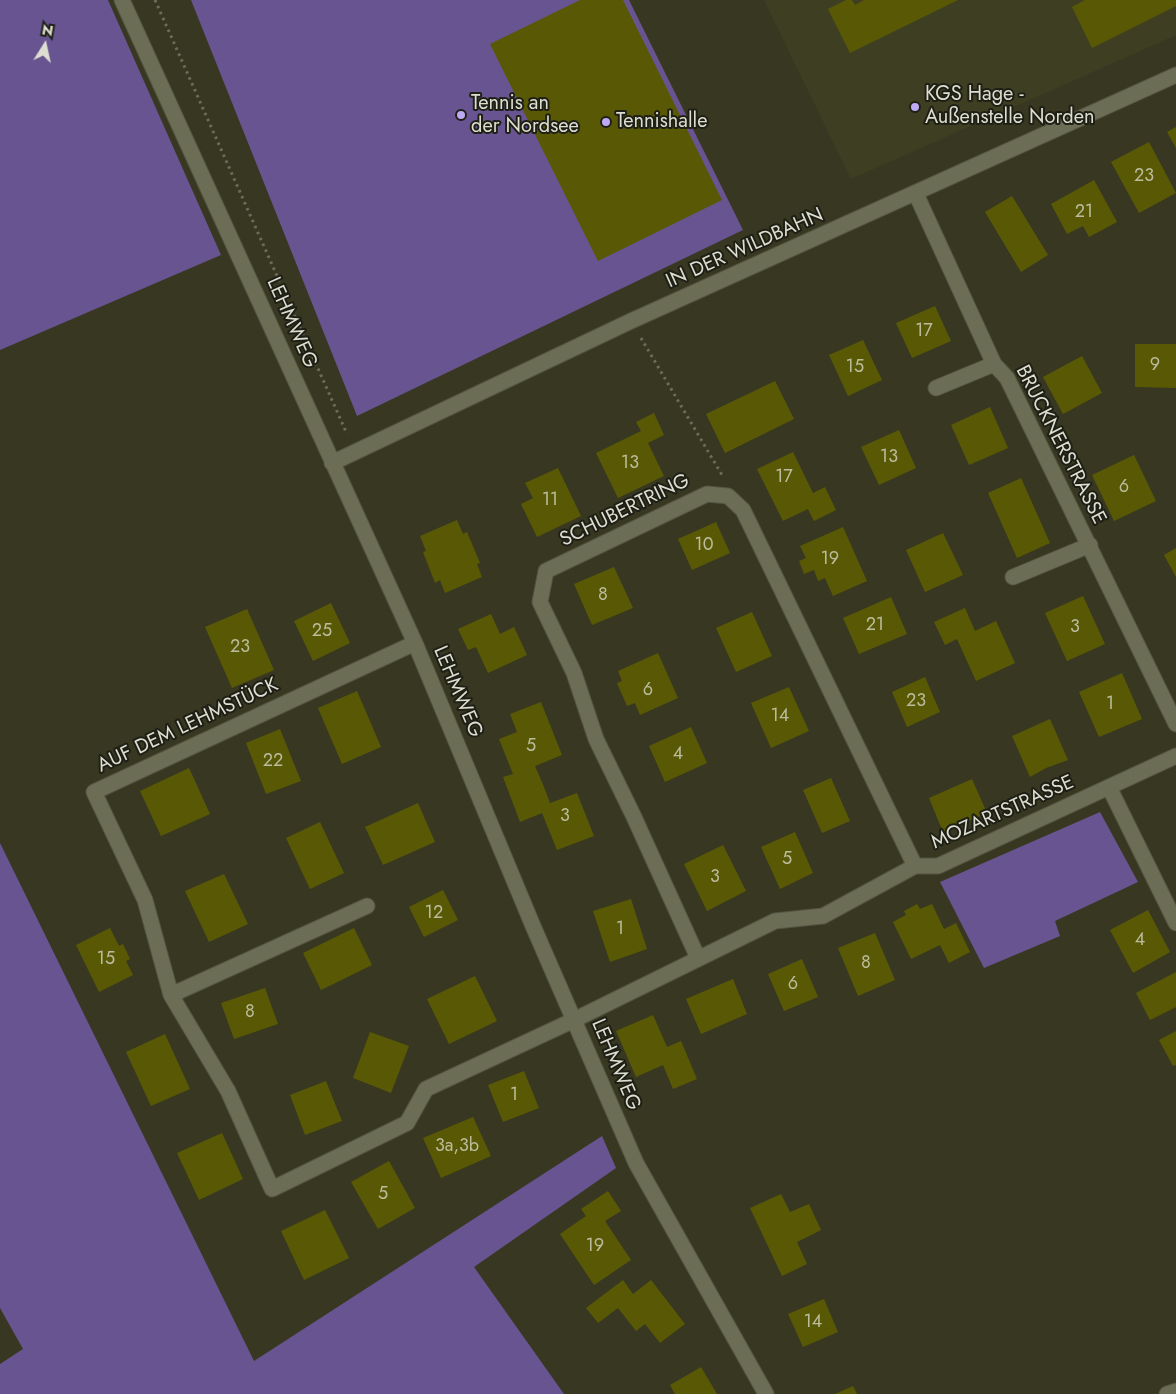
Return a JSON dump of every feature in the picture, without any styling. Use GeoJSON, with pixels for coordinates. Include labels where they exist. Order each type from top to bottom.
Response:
{"type":"FeatureCollection","features":[{"type":"Feature","properties":{"kind":"street","name":"LEHMWEG"},"geometry":{"type":"LineString","coordinates":[[122,0],[414,643],[636,1163],[766,1394]]}},
{"type":"Feature","properties":{"kind":"street","name":"IN DER WILDBAHN"},"geometry":{"type":"LineString","coordinates":[[332,463],[631,321],[1176,75]]}},
{"type":"Feature","properties":{"kind":"street","name":"BRUCKNERSTRASSE"},"geometry":{"type":"LineString","coordinates":[[916,194],[994,364],[1007,378],[1176,724]]}},
{"type":"Feature","properties":{"kind":"street","name":"BRUCKNERSTRASSE"},"geometry":{"type":"LineString","coordinates":[[936,388],[994,364]]}},
{"type":"Feature","properties":{"kind":"street","name":"SCHUBERTRING"},"geometry":{"type":"LineString","coordinates":[[698,958],[634,817],[596,739],[574,673],[540,602],[546,571],[707,494],[728,496],[743,510],[915,866]]}},
{"type":"Feature","properties":{"kind":"street","name":"BRUCKNERSTRASSE"},"geometry":{"type":"LineString","coordinates":[[1013,577],[1090,545]]}},
{"type":"Feature","properties":{"kind":"street","name":"AUF DEM LEHMSTÜCK"},"geometry":{"type":"LineString","coordinates":[[414,643],[94,792],[145,900],[172,995],[228,1091],[272,1190],[407,1123],[426,1089],[574,1020]]}},
{"type":"Feature","properties":{"kind":"street","name":"MOZARTSTRASSE"},"geometry":{"type":"LineString","coordinates":[[574,1020],[775,921],[823,916],[915,866],[938,866],[1176,756]]}},
{"type":"Feature","properties":{"kind":"street"},"geometry":{"type":"LineString","coordinates":[[1109,787],[1176,923]]}},
{"type":"Feature","properties":{"kind":"street"},"geometry":{"type":"LineString","coordinates":[[172,995],[367,906]]}},
{"type":"Feature","properties":{"kind":"street"},"geometry":{"type":"LineString","coordinates":[[1166,1394],[1176,1391]]}},
{"type":"Feature","properties":{"kind":"path"},"geometry":{"type":"LineString","coordinates":[[155,0],[355,452]]}},
{"type":"Feature","properties":{"kind":"path"},"geometry":{"type":"LineString","coordinates":[[631,321],[722,476]]}},
{"type":"Feature","properties":{"kind":"shaded area"},"geometry":{"type":"Polygon","coordinates":[[[0,0],[108,0],[221,255],[0,350],[0,0]]]}},
{"type":"Feature","properties":{"kind":"shaded area","name":"Tennis an der Nordsee"},"geometry":{"type":"Polygon","coordinates":[[[191,0],[629,0],[743,230],[357,416],[191,0]]]}},
{"type":"Feature","properties":{"kind":"shaded area","name":"KGS Hage - Außenstelle Norden"},"geometry":{"type":"Polygon","coordinates":[[[764,0],[1176,0],[1176,35],[851,179],[764,0]]]}},
{"type":"Feature","properties":{"kind":"shaded area"},"geometry":{"type":"Polygon","coordinates":[[[1100,812],[1138,882],[1055,921],[1060,936],[984,968],[940,882],[1100,812]]]}},
{"type":"Feature","properties":{"kind":"shaded area"},"geometry":{"type":"Polygon","coordinates":[[[0,843],[254,1361],[602,1136],[616,1168],[474,1267],[564,1394],[0,1394],[0,1364],[23,1349],[0,1308],[0,843]]]}},
{"type":"Feature","properties":{"kind":"building","name":"Tennishalle"},"geometry":{"type":"Polygon","coordinates":[[[580,0],[623,0],[722,200],[598,261],[490,44],[580,0]]]}},
{"type":"Feature","properties":{"kind":"building"},"geometry":{"type":"Polygon","coordinates":[[[846,0],[852,0],[855,5],[864,0],[958,0],[850,53],[828,9],[846,0]]]}},
{"type":"Feature","properties":{"kind":"building"},"geometry":{"type":"Polygon","coordinates":[[[1085,0],[1176,0],[1176,6],[1092,48],[1072,7],[1085,0]]]}},
{"type":"Feature","properties":{"kind":"building"},"geometry":{"type":"Polygon","coordinates":[[[1176,127],[1176,148],[1167,132],[1176,127]]]}},
{"type":"Feature","properties":{"kind":"building"},"geometry":{"type":"Polygon","coordinates":[[[1149,142],[1176,193],[1139,213],[1111,162],[1149,142]]]}},
{"type":"Feature","properties":{"kind":"building"},"geometry":{"type":"Polygon","coordinates":[[[1094,180],[1117,222],[1089,237],[1083,226],[1067,234],[1051,204],[1094,180]]]}},
{"type":"Feature","properties":{"kind":"building"},"geometry":{"type":"Polygon","coordinates":[[[1012,196],[1048,255],[1021,272],[985,212],[1012,196]]]}},
{"type":"Feature","properties":{"kind":"building"},"geometry":{"type":"Polygon","coordinates":[[[935,306],[951,341],[912,358],[896,323],[935,306]]]}},
{"type":"Feature","properties":{"kind":"building"},"geometry":{"type":"Polygon","coordinates":[[[863,340],[882,380],[848,396],[829,355],[863,340]]]}},
{"type":"Feature","properties":{"kind":"building"},"geometry":{"type":"Polygon","coordinates":[[[1135,344],[1176,344],[1176,388],[1135,387],[1135,344]]]}},
{"type":"Feature","properties":{"kind":"building"},"geometry":{"type":"Polygon","coordinates":[[[1082,356],[1102,393],[1063,414],[1043,377],[1082,356]]]}},
{"type":"Feature","properties":{"kind":"building"},"geometry":{"type":"Polygon","coordinates":[[[775,381],[794,419],[725,453],[706,414],[775,381]]]}},
{"type":"Feature","properties":{"kind":"building"},"geometry":{"type":"Polygon","coordinates":[[[990,407],[1008,448],[969,465],[951,425],[990,407]]]}},
{"type":"Feature","properties":{"kind":"building"},"geometry":{"type":"Polygon","coordinates":[[[654,413],[664,435],[648,443],[664,476],[618,498],[596,453],[641,431],[636,422],[654,413]]]}},
{"type":"Feature","properties":{"kind":"building"},"geometry":{"type":"Polygon","coordinates":[[[899,430],[916,468],[879,485],[861,447],[899,430]]]}},
{"type":"Feature","properties":{"kind":"building"},"geometry":{"type":"Polygon","coordinates":[[[793,452],[813,493],[825,487],[836,510],[814,521],[808,509],[783,521],[757,469],[793,452]]]}},
{"type":"Feature","properties":{"kind":"building"},"geometry":{"type":"Polygon","coordinates":[[[1134,455],[1156,501],[1114,521],[1092,475],[1134,455]]]}},
{"type":"Feature","properties":{"kind":"building"},"geometry":{"type":"Polygon","coordinates":[[[558,468],[581,516],[537,537],[521,504],[533,498],[525,483],[558,468]]]}},
{"type":"Feature","properties":{"kind":"building"},"geometry":{"type":"Polygon","coordinates":[[[1021,478],[1050,543],[1017,558],[988,493],[1021,478]]]}},
{"type":"Feature","properties":{"kind":"building"},"geometry":{"type":"Polygon","coordinates":[[[457,520],[463,534],[467,532],[480,563],[477,564],[482,577],[445,593],[440,580],[435,583],[423,552],[426,551],[420,536],[457,520]]]}},
{"type":"Feature","properties":{"kind":"building"},"geometry":{"type":"Polygon","coordinates":[[[716,522],[730,553],[692,570],[678,539],[716,522]]]}},
{"type":"Feature","properties":{"kind":"building"},"geometry":{"type":"Polygon","coordinates":[[[843,527],[867,581],[833,596],[825,578],[818,581],[814,570],[804,574],[799,561],[806,558],[800,546],[843,527]]]}},
{"type":"Feature","properties":{"kind":"building"},"geometry":{"type":"Polygon","coordinates":[[[943,533],[963,575],[925,592],[906,550],[943,533]]]}},
{"type":"Feature","properties":{"kind":"building"},"geometry":{"type":"Polygon","coordinates":[[[1176,548],[1176,577],[1164,555],[1176,548]]]}},
{"type":"Feature","properties":{"kind":"building"},"geometry":{"type":"Polygon","coordinates":[[[614,567],[633,608],[592,625],[574,584],[614,567]]]}},
{"type":"Feature","properties":{"kind":"building"},"geometry":{"type":"Polygon","coordinates":[[[1083,596],[1105,644],[1067,661],[1045,613],[1083,596]]]}},
{"type":"Feature","properties":{"kind":"building"},"geometry":{"type":"Polygon","coordinates":[[[891,597],[907,634],[859,654],[843,618],[891,597]]]}},
{"type":"Feature","properties":{"kind":"building"},"geometry":{"type":"Polygon","coordinates":[[[331,603],[350,643],[313,661],[294,621],[331,603]]]}},
{"type":"Feature","properties":{"kind":"building"},"geometry":{"type":"Polygon","coordinates":[[[965,608],[975,631],[996,621],[1015,663],[976,681],[957,639],[945,645],[934,622],[965,608]]]}},
{"type":"Feature","properties":{"kind":"building"},"geometry":{"type":"Polygon","coordinates":[[[247,609],[274,670],[232,688],[205,627],[247,609]]]}},
{"type":"Feature","properties":{"kind":"building"},"geometry":{"type":"Polygon","coordinates":[[[752,612],[772,656],[736,672],[716,628],[752,612]]]}},
{"type":"Feature","properties":{"kind":"building"},"geometry":{"type":"Polygon","coordinates":[[[491,614],[500,634],[514,627],[527,655],[488,673],[476,647],[468,650],[458,629],[491,614]]]}},
{"type":"Feature","properties":{"kind":"building"},"geometry":{"type":"Polygon","coordinates":[[[658,653],[678,698],[640,715],[635,703],[627,706],[617,683],[622,681],[618,671],[658,653]]]}},
{"type":"Feature","properties":{"kind":"building"},"geometry":{"type":"Polygon","coordinates":[[[1122,673],[1142,719],[1099,737],[1079,692],[1122,673]]]}},
{"type":"Feature","properties":{"kind":"building"},"geometry":{"type":"Polygon","coordinates":[[[925,677],[940,712],[907,727],[892,692],[925,677]]]}},
{"type":"Feature","properties":{"kind":"building"},"geometry":{"type":"Polygon","coordinates":[[[789,687],[809,731],[771,748],[751,703],[789,687]]]}},
{"type":"Feature","properties":{"kind":"building"},"geometry":{"type":"Polygon","coordinates":[[[357,691],[381,747],[342,764],[318,708],[357,691]]]}},
{"type":"Feature","properties":{"kind":"building"},"geometry":{"type":"Polygon","coordinates":[[[541,702],[562,755],[535,766],[550,803],[577,793],[594,836],[557,850],[542,813],[520,822],[503,777],[513,774],[499,739],[517,732],[510,714],[541,702]]]}},
{"type":"Feature","properties":{"kind":"building"},"geometry":{"type":"Polygon","coordinates":[[[1050,719],[1068,760],[1046,768],[1030,777],[1012,736],[1050,719]]]}},
{"type":"Feature","properties":{"kind":"building"},"geometry":{"type":"Polygon","coordinates":[[[691,727],[707,763],[665,782],[649,746],[691,727]]]}},
{"type":"Feature","properties":{"kind":"building"},"geometry":{"type":"Polygon","coordinates":[[[280,729],[301,781],[266,794],[246,743],[280,729]]]}},
{"type":"Feature","properties":{"kind":"building"},"geometry":{"type":"Polygon","coordinates":[[[189,768],[210,814],[161,836],[140,791],[189,768]]]}},
{"type":"Feature","properties":{"kind":"building"},"geometry":{"type":"Polygon","coordinates":[[[831,778],[850,821],[822,833],[803,790],[831,778]]]}},
{"type":"Feature","properties":{"kind":"building"},"geometry":{"type":"Polygon","coordinates":[[[972,779],[987,813],[943,832],[929,798],[972,779]]]}},
{"type":"Feature","properties":{"kind":"building"},"geometry":{"type":"Polygon","coordinates":[[[418,803],[435,842],[383,865],[365,827],[418,803]]]}},
{"type":"Feature","properties":{"kind":"building"},"geometry":{"type":"Polygon","coordinates":[[[320,822],[344,873],[310,889],[286,838],[320,822]]]}},
{"type":"Feature","properties":{"kind":"building"},"geometry":{"type":"Polygon","coordinates":[[[795,832],[813,873],[780,889],[761,847],[795,832]]]}},
{"type":"Feature","properties":{"kind":"building"},"geometry":{"type":"Polygon","coordinates":[[[723,845],[746,891],[707,911],[684,864],[723,845]]]}},
{"type":"Feature","properties":{"kind":"building"},"geometry":{"type":"Polygon","coordinates":[[[224,874],[248,924],[209,942],[185,891],[224,874]]]}},
{"type":"Feature","properties":{"kind":"building"},"geometry":{"type":"Polygon","coordinates":[[[443,890],[458,920],[424,937],[409,907],[443,890]]]}},
{"type":"Feature","properties":{"kind":"building"},"geometry":{"type":"Polygon","coordinates":[[[631,899],[647,949],[610,962],[593,911],[631,899]]]}},
{"type":"Feature","properties":{"kind":"building"},"geometry":{"type":"Polygon","coordinates":[[[917,904],[920,909],[932,904],[944,929],[956,923],[970,952],[949,963],[940,945],[911,959],[893,922],[906,915],[904,911],[917,904]]]}},
{"type":"Feature","properties":{"kind":"building"},"geometry":{"type":"Polygon","coordinates":[[[1148,910],[1170,952],[1133,973],[1110,930],[1148,910]]]}},
{"type":"Feature","properties":{"kind":"building"},"geometry":{"type":"Polygon","coordinates":[[[110,928],[119,946],[123,944],[130,959],[126,961],[133,975],[99,992],[76,945],[110,928]]]}},
{"type":"Feature","properties":{"kind":"building"},"geometry":{"type":"Polygon","coordinates":[[[354,928],[372,965],[321,990],[303,953],[354,928]]]}},
{"type":"Feature","properties":{"kind":"building"},"geometry":{"type":"Polygon","coordinates":[[[875,933],[895,980],[858,996],[838,948],[875,933]]]}},
{"type":"Feature","properties":{"kind":"building"},"geometry":{"type":"Polygon","coordinates":[[[802,959],[818,997],[784,1011],[768,974],[802,959]]]}},
{"type":"Feature","properties":{"kind":"building"},"geometry":{"type":"Polygon","coordinates":[[[1176,972],[1176,1007],[1150,1020],[1136,993],[1176,972]]]}},
{"type":"Feature","properties":{"kind":"building"},"geometry":{"type":"Polygon","coordinates":[[[475,976],[497,1021],[449,1044],[427,999],[475,976]]]}},
{"type":"Feature","properties":{"kind":"building"},"geometry":{"type":"Polygon","coordinates":[[[733,979],[747,1014],[701,1034],[686,999],[733,979]]]}},
{"type":"Feature","properties":{"kind":"building"},"geometry":{"type":"Polygon","coordinates":[[[265,988],[278,1024],[234,1039],[221,1003],[265,988]]]}},
{"type":"Feature","properties":{"kind":"building"},"geometry":{"type":"Polygon","coordinates":[[[653,1015],[667,1047],[681,1041],[697,1079],[673,1089],[663,1065],[636,1077],[616,1031],[653,1015]]]}},
{"type":"Feature","properties":{"kind":"building"},"geometry":{"type":"Polygon","coordinates":[[[1176,1031],[1176,1065],[1173,1066],[1159,1040],[1176,1031]]]}},
{"type":"Feature","properties":{"kind":"building"},"geometry":{"type":"Polygon","coordinates":[[[370,1032],[409,1046],[391,1093],[353,1078],[370,1032]]]}},
{"type":"Feature","properties":{"kind":"building"},"geometry":{"type":"Polygon","coordinates":[[[165,1034],[190,1089],[151,1106],[126,1052],[165,1034]]]}},
{"type":"Feature","properties":{"kind":"building"},"geometry":{"type":"Polygon","coordinates":[[[524,1071],[539,1108],[503,1122],[488,1085],[524,1071]]]}},
{"type":"Feature","properties":{"kind":"building"},"geometry":{"type":"Polygon","coordinates":[[[326,1081],[342,1121],[305,1135],[290,1095],[326,1081]]]}},
{"type":"Feature","properties":{"kind":"building"},"geometry":{"type":"Polygon","coordinates":[[[473,1117],[491,1156],[441,1178],[423,1138],[473,1117]]]}},
{"type":"Feature","properties":{"kind":"building"},"geometry":{"type":"Polygon","coordinates":[[[222,1133],[243,1179],[199,1200],[177,1153],[222,1133]]]}},
{"type":"Feature","properties":{"kind":"building"},"geometry":{"type":"Polygon","coordinates":[[[389,1161],[415,1208],[378,1229],[351,1182],[389,1161]]]}},
{"type":"Feature","properties":{"kind":"building"},"geometry":{"type":"Polygon","coordinates":[[[608,1191],[621,1211],[605,1221],[631,1260],[594,1285],[560,1234],[586,1216],[581,1209],[608,1191]]]}},
{"type":"Feature","properties":{"kind":"building"},"geometry":{"type":"Polygon","coordinates":[[[781,1194],[790,1212],[809,1204],[821,1230],[797,1242],[807,1264],[782,1276],[750,1208],[781,1194]]]}},
{"type":"Feature","properties":{"kind":"building"},"geometry":{"type":"Polygon","coordinates":[[[325,1210],[349,1258],[304,1280],[281,1231],[325,1210]]]}},
{"type":"Feature","properties":{"kind":"building"},"geometry":{"type":"Polygon","coordinates":[[[623,1280],[633,1294],[651,1280],[685,1324],[660,1343],[645,1324],[636,1331],[618,1308],[598,1323],[586,1308],[623,1280]]]}},
{"type":"Feature","properties":{"kind":"building"},"geometry":{"type":"Polygon","coordinates":[[[824,1299],[838,1332],[803,1347],[788,1314],[824,1299]]]}},
{"type":"Feature","properties":{"kind":"building"},"geometry":{"type":"Polygon","coordinates":[[[701,1367],[717,1394],[675,1394],[670,1385],[701,1367]]]}},
{"type":"Feature","properties":{"kind":"building"},"geometry":{"type":"Polygon","coordinates":[[[853,1386],[857,1394],[835,1394],[853,1386]]]}},
{"type":"Feature","properties":{"kind":"place","name":"KGS Hage - Außenstelle Norden"},"geometry":{"type":"Point","coordinates":[915,107]}},
{"type":"Feature","properties":{"kind":"place","name":"Tennis an der Nordsee"},"geometry":{"type":"Point","coordinates":[461,115]}},
{"type":"Feature","properties":{"kind":"place","name":"Tennishalle"},"geometry":{"type":"Point","coordinates":[606,122]}}]}
